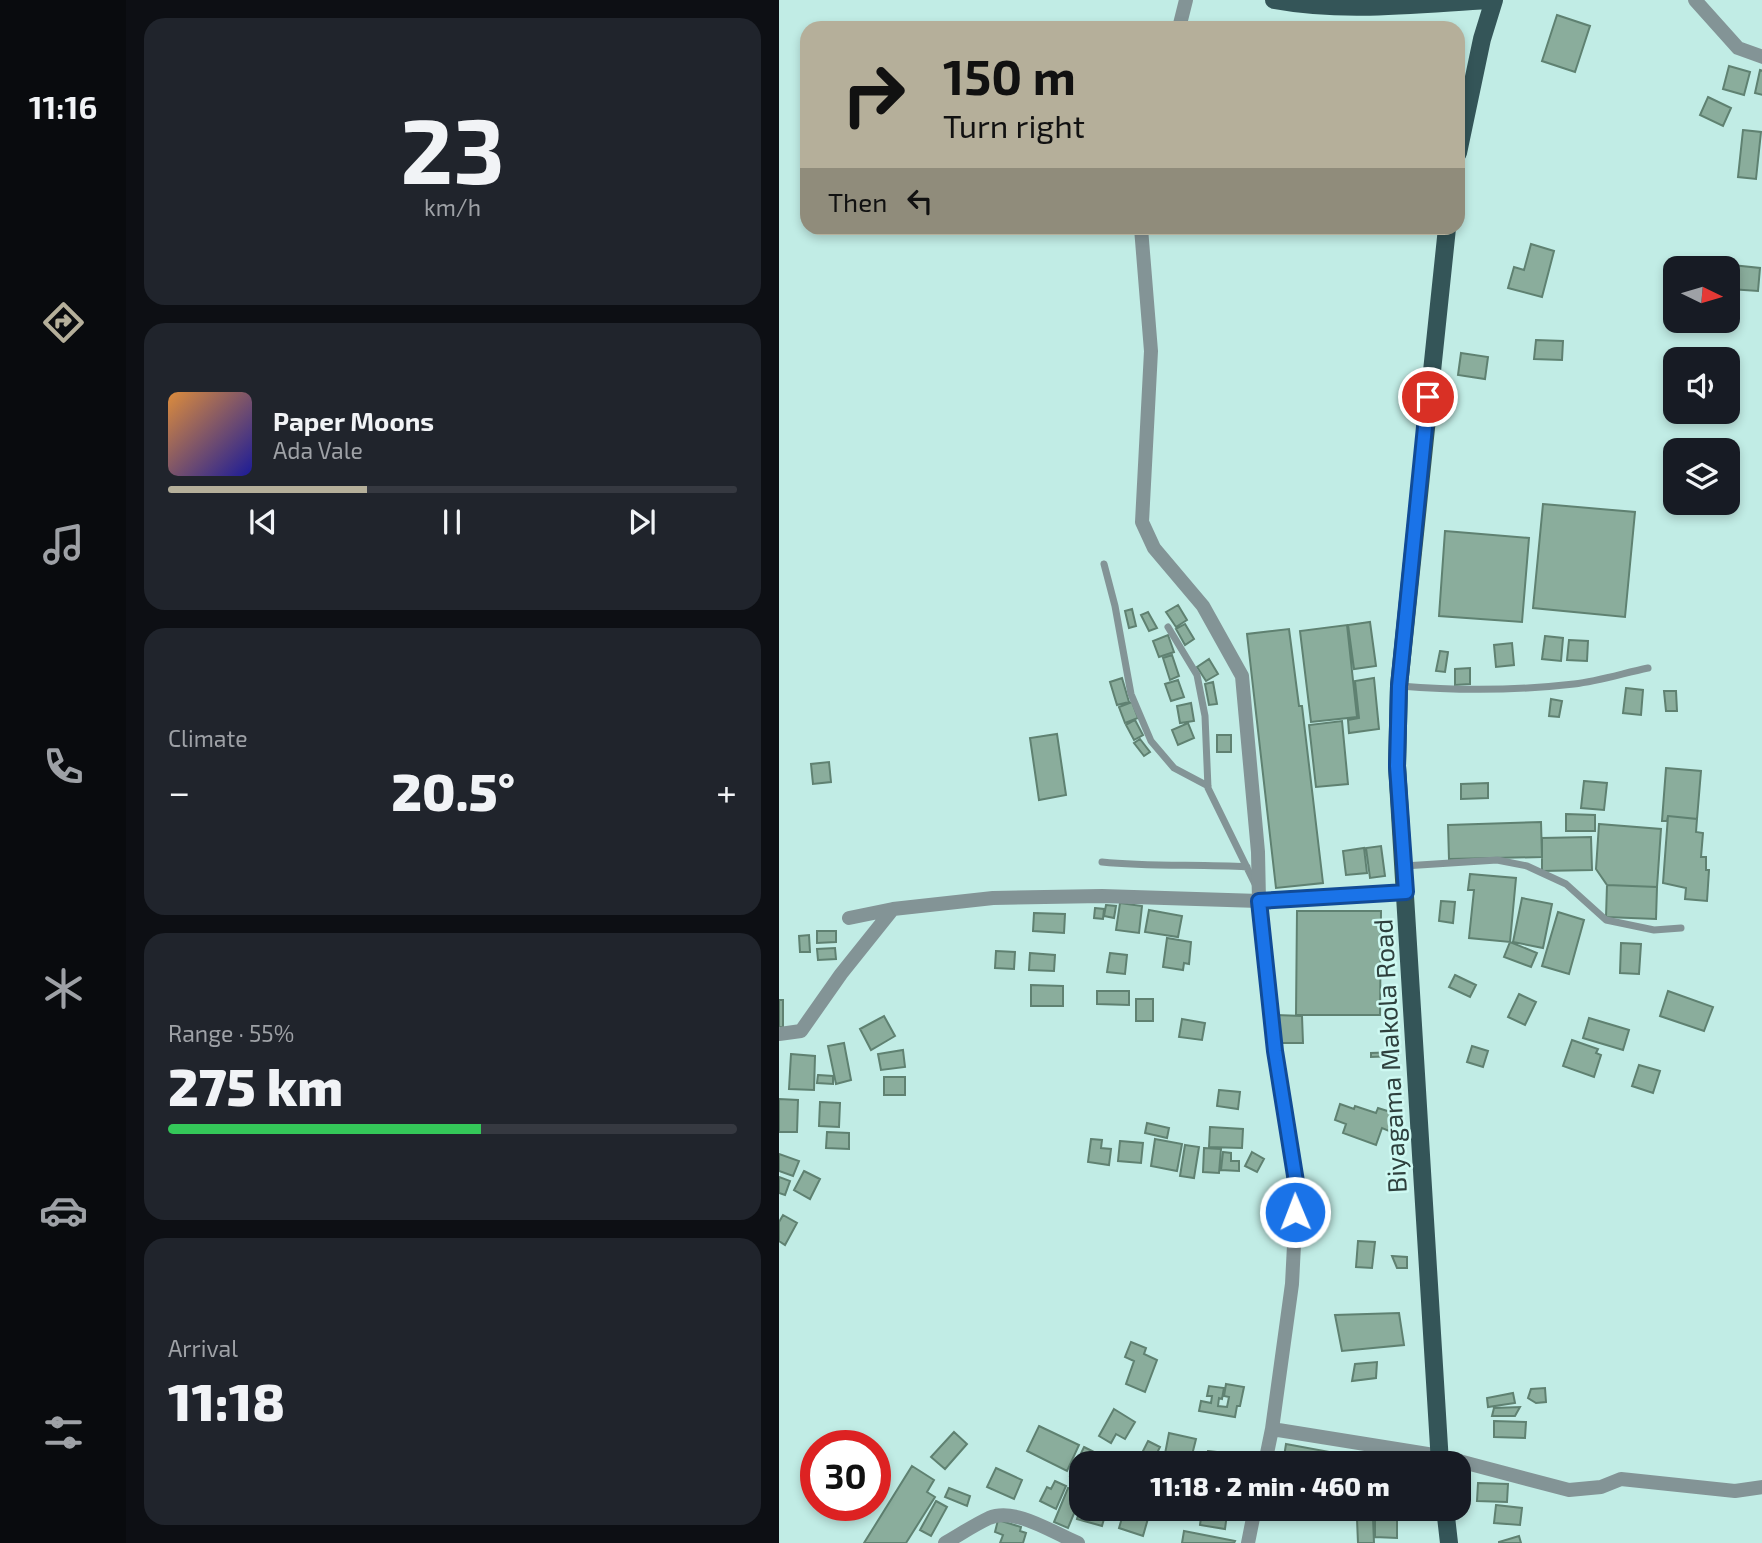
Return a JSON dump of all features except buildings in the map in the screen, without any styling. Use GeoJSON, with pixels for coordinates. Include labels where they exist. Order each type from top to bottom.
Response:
{"type":"FeatureCollection","features":[{"type":"Feature","properties":{"kind":"main road"},"geometry":{"type":"LineString","coordinates":[[1274,0],[1292,4],[1369,7],[1488,0]]}},
{"type":"Feature","properties":{"kind":"main road"},"geometry":{"type":"LineString","coordinates":[[1465,120],[1482,39],[1494,0]]}},
{"type":"Feature","properties":{"kind":"main road","name":"Biyagama Makola Road"},"geometry":{"type":"LineString","coordinates":[[1439,1451],[1397,766],[1399,686],[1446,235]]}},
{"type":"Feature","properties":{"kind":"main road"},"geometry":{"type":"LineString","coordinates":[[1446,1521],[1449,1543]]}},
{"type":"Feature","properties":{"kind":"street"},"geometry":{"type":"LineString","coordinates":[[1181,21],[1186,0]]}},
{"type":"Feature","properties":{"kind":"street"},"geometry":{"type":"LineString","coordinates":[[1695,0],[1738,48],[1762,57]]}},
{"type":"Feature","properties":{"kind":"street"},"geometry":{"type":"LineString","coordinates":[[1142,235],[1151,351],[1142,522],[1155,548],[1203,606],[1242,676],[1259,852],[1259,898],[1275,1051],[1297,1188],[1292,1284],[1267,1451]]}},
{"type":"Feature","properties":{"kind":"street"},"geometry":{"type":"LineString","coordinates":[[849,918],[893,908],[993,898],[1259,898],[1406,892]]}},
{"type":"Feature","properties":{"kind":"street"},"geometry":{"type":"LineString","coordinates":[[779,1034],[801,1031],[841,974],[893,908]]}},
{"type":"Feature","properties":{"kind":"street"},"geometry":{"type":"LineString","coordinates":[[1272,1429],[1391,1451]]}},
{"type":"Feature","properties":{"kind":"street"},"geometry":{"type":"LineString","coordinates":[[1471,1467],[1569,1490],[1601,1487],[1621,1479],[1735,1491],[1762,1487]]}},
{"type":"Feature","properties":{"kind":"street"},"geometry":{"type":"LineString","coordinates":[[945,1543],[991,1517],[1003,1516],[1019,1518],[1078,1543]]}},
{"type":"Feature","properties":{"kind":"street"},"geometry":{"type":"LineString","coordinates":[[1248,1543],[1252,1521]]}},
{"type":"Feature","properties":{"kind":"lane"},"geometry":{"type":"LineString","coordinates":[[1104,564],[1116,606],[1131,694],[1151,741],[1174,768],[1208,786]]}},
{"type":"Feature","properties":{"kind":"lane"},"geometry":{"type":"LineString","coordinates":[[1168,626],[1197,675],[1205,716],[1208,786],[1247,866],[1259,898]]}},
{"type":"Feature","properties":{"kind":"lane"},"geometry":{"type":"LineString","coordinates":[[1399,686],[1505,691],[1576,684],[1648,668]]}},
{"type":"Feature","properties":{"kind":"lane"},"geometry":{"type":"LineString","coordinates":[[1404,866],[1497,860],[1527,866],[1566,884],[1606,920],[1654,930],[1681,928]]}},
{"type":"Feature","properties":{"kind":"lane"},"geometry":{"type":"LineString","coordinates":[[1102,862],[1247,866]]}},
{"type":"Feature","properties":{"kind":"route"},"geometry":{"type":"LineString","coordinates":[[1295,1212],[1297,1188],[1275,1051],[1259,901],[1406,892],[1397,766],[1399,686],[1428,397]]}}]}
